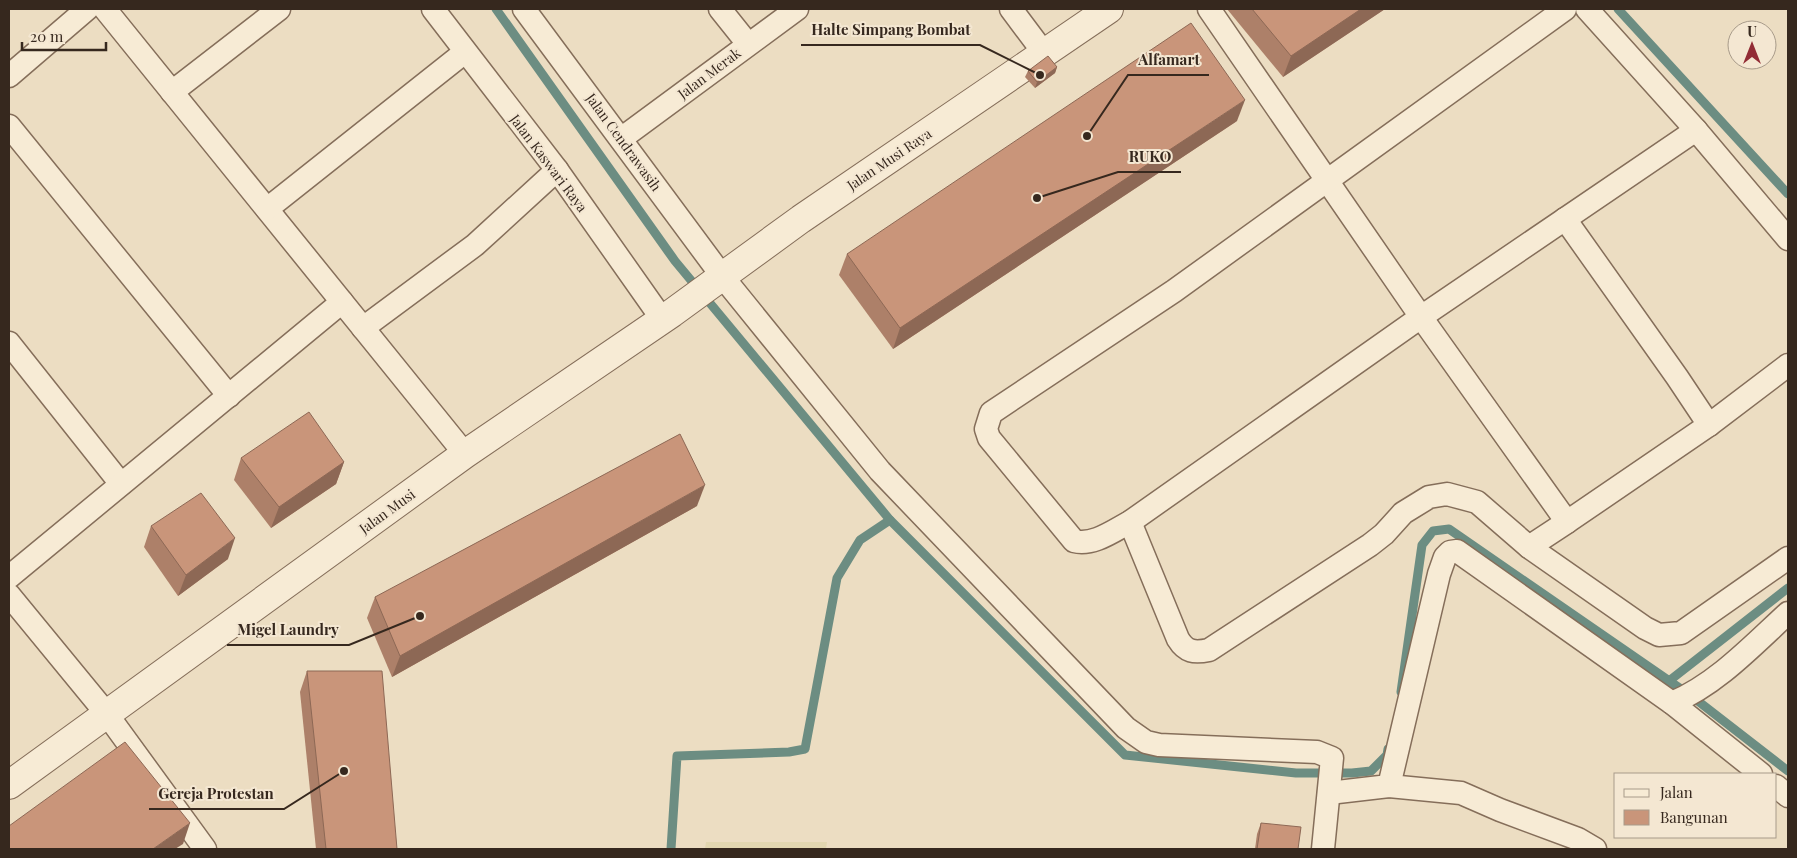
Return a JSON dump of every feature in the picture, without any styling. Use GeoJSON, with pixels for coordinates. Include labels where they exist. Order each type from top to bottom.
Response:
{"type":"FeatureCollection","features":[{"type":"Feature","properties":{"kind":"street"},"geometry":{"type":"LineString","coordinates":[[9,76],[87,9]]}},
{"type":"Feature","properties":{"kind":"street"},"geometry":{"type":"LineString","coordinates":[[105,9],[465,454]]}},
{"type":"Feature","properties":{"kind":"street"},"geometry":{"type":"LineString","coordinates":[[172,92],[279,9]]}},
{"type":"Feature","properties":{"kind":"street","name":"Jalan Kaswari Raya"},"geometry":{"type":"LineString","coordinates":[[433,9],[667,316]]}},
{"type":"Feature","properties":{"kind":"street","name":"Jalan Cendrawasih"},"geometry":{"type":"LineString","coordinates":[[524,9],[622,138],[718,279],[880,471],[1134,735],[1146,742],[1159,745],[1317,752],[1328,755],[1332,758],[1330,789]]}},
{"type":"Feature","properties":{"kind":"street"},"geometry":{"type":"LineString","coordinates":[[720,9],[748,44]]}},
{"type":"Feature","properties":{"kind":"street","name":"Jalan Merak"},"geometry":{"type":"LineString","coordinates":[[622,138],[797,9]]}},
{"type":"Feature","properties":{"kind":"street"},"geometry":{"type":"LineString","coordinates":[[1011,9],[1044,53]]}},
{"type":"Feature","properties":{"kind":"street","name":"Jalan Musi Raya"},"geometry":{"type":"LineString","coordinates":[[667,316],[801,219],[1109,9]]}},
{"type":"Feature","properties":{"kind":"street"},"geometry":{"type":"LineString","coordinates":[[1209,9],[1421,317],[1567,522]]}},
{"type":"Feature","properties":{"kind":"street"},"geometry":{"type":"LineString","coordinates":[[1565,9],[1174,291],[991,413],[986,429],[989,438],[1074,541],[1084,544],[1130,522],[1421,317],[1696,130]]}},
{"type":"Feature","properties":{"kind":"street"},"geometry":{"type":"LineString","coordinates":[[1587,9],[1696,130],[1788,239]]}},
{"type":"Feature","properties":{"kind":"street"},"geometry":{"type":"LineString","coordinates":[[267,210],[465,52]]}},
{"type":"Feature","properties":{"kind":"street"},"geometry":{"type":"LineString","coordinates":[[9,126],[229,396]]}},
{"type":"Feature","properties":{"kind":"street"},"geometry":{"type":"LineString","coordinates":[[363,328],[475,244],[557,170]]}},
{"type":"Feature","properties":{"kind":"street"},"geometry":{"type":"LineString","coordinates":[[1565,219],[1678,377],[1709,425]]}},
{"type":"Feature","properties":{"kind":"street"},"geometry":{"type":"LineString","coordinates":[[9,576],[342,302]]}},
{"type":"Feature","properties":{"kind":"street","name":"Jalan Musi"},"geometry":{"type":"LineString","coordinates":[[106,713],[305,572],[465,454],[667,316]]}},
{"type":"Feature","properties":{"kind":"street"},"geometry":{"type":"LineString","coordinates":[[9,343],[121,484]]}},
{"type":"Feature","properties":{"kind":"street"},"geometry":{"type":"LineString","coordinates":[[1530,547],[1709,425],[1788,365]]}},
{"type":"Feature","properties":{"kind":"street"},"geometry":{"type":"LineString","coordinates":[[1130,522],[1178,639],[1184,648],[1194,653],[1209,650],[1370,545],[1384,534],[1403,513],[1429,497],[1447,494],[1477,502],[1530,547],[1645,628],[1659,635],[1681,633],[1788,558]]}},
{"type":"Feature","properties":{"kind":"street"},"geometry":{"type":"LineString","coordinates":[[1389,786],[1439,574],[1444,557],[1450,552],[1460,552],[1677,702],[1760,773]]}},
{"type":"Feature","properties":{"kind":"street"},"geometry":{"type":"LineString","coordinates":[[9,595],[106,713],[205,849]]}},
{"type":"Feature","properties":{"kind":"street"},"geometry":{"type":"LineString","coordinates":[[1677,702],[1733,663],[1788,613]]}},
{"type":"Feature","properties":{"kind":"street"},"geometry":{"type":"LineString","coordinates":[[9,785],[106,713]]}},
{"type":"Feature","properties":{"kind":"street"},"geometry":{"type":"LineString","coordinates":[[1323,849],[1330,789],[1389,786],[1461,793],[1500,810],[1578,839],[1595,849]]}},
{"type":"Feature","properties":{"kind":"street"},"geometry":{"type":"LineString","coordinates":[[1777,787],[1788,796]]}},
{"type":"Feature","properties":{"kind":"shaded area"},"geometry":{"type":"Polygon","coordinates":[[[706,842],[827,842],[826,849],[705,849],[706,842]]]}},
{"type":"Feature","properties":{"kind":"building"},"geometry":{"type":"Polygon","coordinates":[[[1252,9],[1361,9],[1291,56],[1252,9]]]}},
{"type":"Feature","properties":{"kind":"building"},"geometry":{"type":"Polygon","coordinates":[[[1191,23],[1245,100],[900,328],[847,254],[1191,23]]]}},
{"type":"Feature","properties":{"kind":"building"},"geometry":{"type":"Polygon","coordinates":[[[1048,56],[1057,67],[1037,82],[1028,71],[1048,56]]]}},
{"type":"Feature","properties":{"kind":"building"},"geometry":{"type":"Polygon","coordinates":[[[309,412],[344,462],[279,507],[241,458],[309,412]]]}},
{"type":"Feature","properties":{"kind":"building"},"geometry":{"type":"Polygon","coordinates":[[[680,434],[705,485],[400,656],[375,597],[680,434]]]}},
{"type":"Feature","properties":{"kind":"building"},"geometry":{"type":"Polygon","coordinates":[[[201,493],[235,538],[186,575],[151,526],[201,493]]]}},
{"type":"Feature","properties":{"kind":"building"},"geometry":{"type":"Polygon","coordinates":[[[307,671],[382,671],[397,849],[326,849],[307,671]]]}},
{"type":"Feature","properties":{"kind":"building"},"geometry":{"type":"Polygon","coordinates":[[[125,742],[190,823],[153,849],[9,849],[9,826],[125,742]]]}},
{"type":"Feature","properties":{"kind":"building"},"geometry":{"type":"Polygon","coordinates":[[[1261,823],[1301,827],[1298,849],[1257,849],[1261,823]]]}},
{"type":"Feature","properties":{"kind":"waterway"},"geometry":{"type":"LineString","coordinates":[[496,9],[675,261],[890,520],[1125,755],[1296,773],[1352,773],[1371,771],[1387,755],[1388,749]]}},
{"type":"Feature","properties":{"kind":"waterway"},"geometry":{"type":"LineString","coordinates":[[1618,9],[1788,194]]}},
{"type":"Feature","properties":{"kind":"waterway"},"geometry":{"type":"LineString","coordinates":[[671,849],[677,756],[789,752],[805,749],[837,578],[860,540],[890,520]]}},
{"type":"Feature","properties":{"kind":"waterway"},"geometry":{"type":"LineString","coordinates":[[1401,692],[1422,545],[1433,531],[1449,529],[1694,698],[1788,771]]}},
{"type":"Feature","properties":{"kind":"waterway"},"geometry":{"type":"LineString","coordinates":[[1669,681],[1788,588]]}},
{"type":"Feature","properties":{"kind":"place","name":"Halte Simpang Bombat"},"geometry":{"type":"Point","coordinates":[1040,75]}},
{"type":"Feature","properties":{"kind":"place","name":"Alfamart"},"geometry":{"type":"Point","coordinates":[1087,136]}},
{"type":"Feature","properties":{"kind":"place","name":"RUKO"},"geometry":{"type":"Point","coordinates":[1037,198]}},
{"type":"Feature","properties":{"kind":"place","name":"Migel Laundry"},"geometry":{"type":"Point","coordinates":[420,616]}},
{"type":"Feature","properties":{"kind":"place","name":"Gereja Protestan"},"geometry":{"type":"Point","coordinates":[344,771]}}]}
